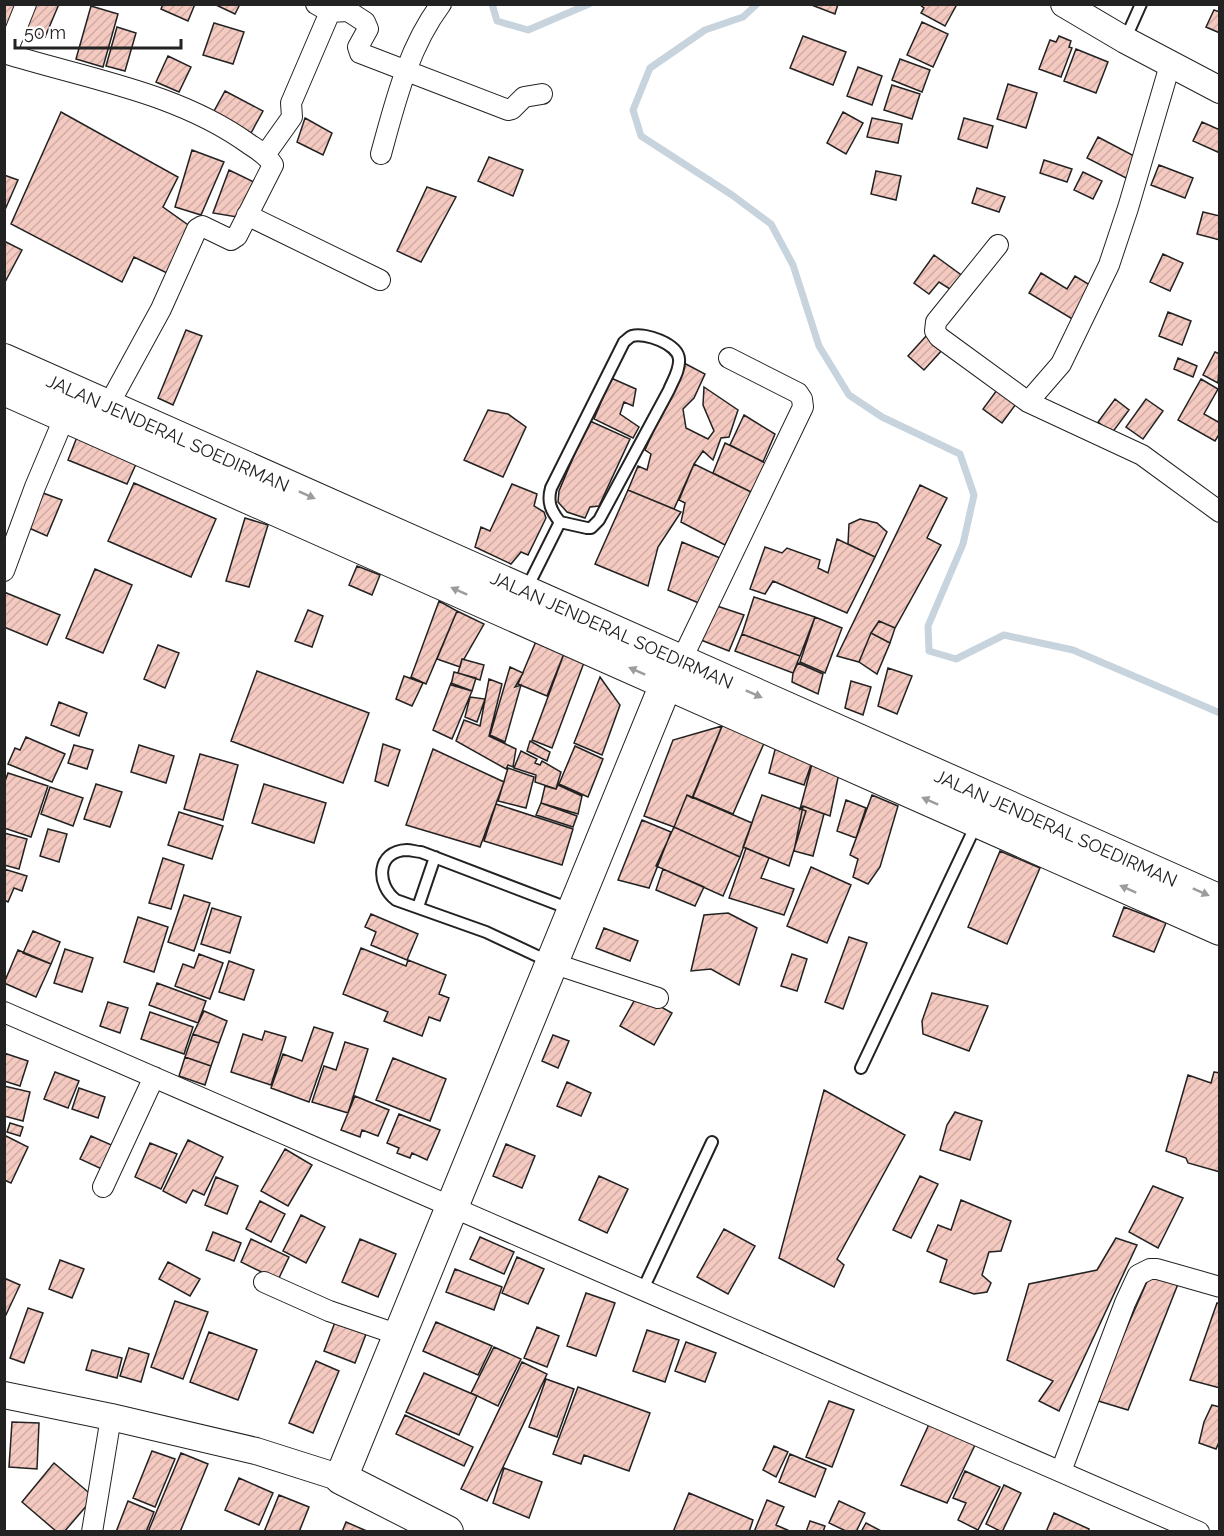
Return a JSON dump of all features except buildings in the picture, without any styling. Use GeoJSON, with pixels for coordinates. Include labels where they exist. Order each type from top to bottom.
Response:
{"type":"FeatureCollection","features":[{"type":"Feature","properties":{"kind":"main road","name":"JALAN JENDERAL SOEDIRMAN"},"geometry":{"type":"LineString","coordinates":[[4,360],[525,592],[673,672],[977,822],[1220,929]]}},
{"type":"Feature","properties":{"kind":"main road","name":"JALAN JENDERAL SOEDIRMAN"},"geometry":{"type":"LineString","coordinates":[[4,389],[1220,901]]}},
{"type":"Feature","properties":{"kind":"main road"},"geometry":{"type":"LineString","coordinates":[[447,1532],[341,1478],[673,672]]}},
{"type":"Feature","properties":{"kind":"street"},"geometry":{"type":"LineString","coordinates":[[26,4],[5,54],[151,95],[227,128],[265,155],[273,165],[237,236],[231,240],[202,226],[196,229],[161,309],[108,406]]}},
{"type":"Feature","properties":{"kind":"street"},"geometry":{"type":"LineString","coordinates":[[381,154],[397,96],[424,28],[441,4]]}},
{"type":"Feature","properties":{"kind":"street"},"geometry":{"type":"LineString","coordinates":[[1064,4],[1170,65],[1220,90]]}},
{"type":"Feature","properties":{"kind":"street"},"geometry":{"type":"LineString","coordinates":[[265,155],[292,117],[291,103],[323,8],[345,10],[365,22],[368,28],[358,47],[360,53],[508,110],[524,97],[542,94]]}},
{"type":"Feature","properties":{"kind":"street"},"geometry":{"type":"LineString","coordinates":[[1028,402],[1060,364],[1109,265],[1170,65]]}},
{"type":"Feature","properties":{"kind":"street"},"geometry":{"type":"LineString","coordinates":[[247,215],[380,280]]}},
{"type":"Feature","properties":{"kind":"street"},"geometry":{"type":"LineString","coordinates":[[998,245],[936,322],[935,331],[947,343],[1028,402],[1142,455],[1220,512]]}},
{"type":"Feature","properties":{"kind":"street"},"geometry":{"type":"LineString","coordinates":[[673,672],[802,407],[802,399],[798,393],[729,358]]}},
{"type":"Feature","properties":{"kind":"street"},"geometry":{"type":"LineString","coordinates":[[4,571],[35,487],[65,416]]}},
{"type":"Feature","properties":{"kind":"street"},"geometry":{"type":"LineString","coordinates":[[552,963],[658,998]]}},
{"type":"Feature","properties":{"kind":"street"},"geometry":{"type":"LineString","coordinates":[[4,1012],[1199,1532]]}},
{"type":"Feature","properties":{"kind":"street"},"geometry":{"type":"LineString","coordinates":[[103,1187],[154,1077]]}},
{"type":"Feature","properties":{"kind":"street"},"geometry":{"type":"LineString","coordinates":[[1061,1472],[1125,1303],[1138,1275],[1150,1269],[1157,1269],[1220,1287]]}},
{"type":"Feature","properties":{"kind":"street"},"geometry":{"type":"LineString","coordinates":[[264,1282],[328,1311],[399,1335]]}},
{"type":"Feature","properties":{"kind":"street"},"geometry":{"type":"LineString","coordinates":[[4,1395],[256,1451],[341,1478]]}},
{"type":"Feature","properties":{"kind":"street"},"geometry":{"type":"LineString","coordinates":[[92,1532],[111,1417]]}},
{"type":"Feature","properties":{"kind":"lane"},"geometry":{"type":"LineString","coordinates":[[1125,40],[1141,4]]}},
{"type":"Feature","properties":{"kind":"lane"},"geometry":{"type":"LineString","coordinates":[[633,336],[652,336],[679,355],[678,368],[669,390],[599,520],[591,528],[560,522],[549,505],[548,497],[551,488],[624,342],[633,336]]}},
{"type":"Feature","properties":{"kind":"lane"},"geometry":{"type":"LineString","coordinates":[[525,592],[560,522]]}},
{"type":"Feature","properties":{"kind":"lane"},"geometry":{"type":"LineString","coordinates":[[861,1068],[977,822]]}},
{"type":"Feature","properties":{"kind":"lane"},"geometry":{"type":"LineString","coordinates":[[552,963],[486,932],[396,900],[387,893],[382,881],[382,867],[387,858],[394,853],[406,850],[422,852],[574,910]]}},
{"type":"Feature","properties":{"kind":"lane"},"geometry":{"type":"LineString","coordinates":[[418,907],[435,857]]}},
{"type":"Feature","properties":{"kind":"lane"},"geometry":{"type":"LineString","coordinates":[[643,1289],[712,1142]]}},
{"type":"Feature","properties":{"kind":"waterway"},"geometry":{"type":"LineString","coordinates":[[492,4],[497,21],[528,30],[589,4]]}},
{"type":"Feature","properties":{"kind":"waterway"},"geometry":{"type":"LineString","coordinates":[[757,4],[743,17],[705,30],[650,68],[633,110],[641,136],[732,195],[771,224],[793,265],[819,346],[849,395],[882,417],[960,454],[974,495],[963,544],[928,626],[929,651],[956,659],[1004,635],[1073,650],[1220,713]]}}]}
